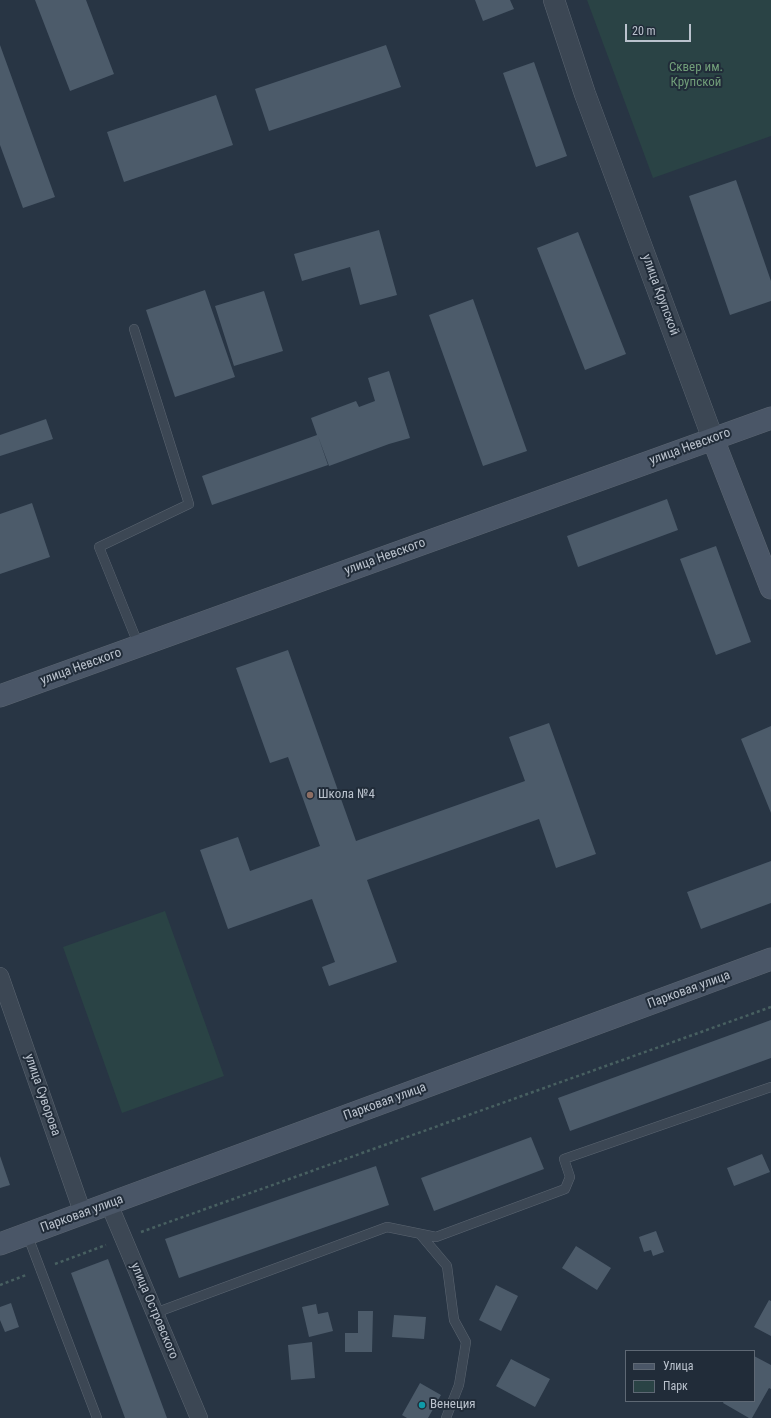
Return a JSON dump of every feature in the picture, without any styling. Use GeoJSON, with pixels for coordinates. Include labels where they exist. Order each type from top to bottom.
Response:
{"type":"FeatureCollection","features":[{"type":"Feature","properties":{"kind":"main road","name":"улица Невского"},"geometry":{"type":"LineString","coordinates":[[0,696],[771,418]]}},
{"type":"Feature","properties":{"kind":"main road","name":"улица Крупской"},"geometry":{"type":"LineString","coordinates":[[713,439],[771,588]]}},
{"type":"Feature","properties":{"kind":"main road","name":"Парковая улица"},"geometry":{"type":"LineString","coordinates":[[0,1244],[771,959]]}},
{"type":"Feature","properties":{"kind":"street","name":"улица Крупской"},"geometry":{"type":"LineString","coordinates":[[554,0],[585,94],[713,439]]}},
{"type":"Feature","properties":{"kind":"street","name":"улица Суворова"},"geometry":{"type":"LineString","coordinates":[[0,976],[84,1214]]}},
{"type":"Feature","properties":{"kind":"street","name":"улица Островского"},"geometry":{"type":"LineString","coordinates":[[109,1204],[199,1418]]}},
{"type":"Feature","properties":{"kind":"lane"},"geometry":{"type":"LineString","coordinates":[[134,328],[189,504],[99,547],[139,646]]}},
{"type":"Feature","properties":{"kind":"lane"},"geometry":{"type":"LineString","coordinates":[[155,1314],[387,1227],[436,1237],[566,1189],[570,1177],[564,1160],[771,1087]]}},
{"type":"Feature","properties":{"kind":"lane"},"geometry":{"type":"LineString","coordinates":[[27,1234],[97,1418]]}},
{"type":"Feature","properties":{"kind":"lane"},"geometry":{"type":"LineString","coordinates":[[420,1234],[447,1266],[454,1320],[466,1342],[459,1385],[446,1418]]}},
{"type":"Feature","properties":{"kind":"path"},"geometry":{"type":"LineString","coordinates":[[0,1285],[124,1238],[771,1007]]}},
{"type":"Feature","properties":{"kind":"green space","name":"Сквер им. Крупской"},"geometry":{"type":"Polygon","coordinates":[[[587,0],[771,0],[771,136],[653,178],[587,0]]]}},
{"type":"Feature","properties":{"kind":"green space"},"geometry":{"type":"Polygon","coordinates":[[[165,911],[224,1076],[122,1113],[63,947],[165,911]]]}},
{"type":"Feature","properties":{"kind":"building"},"geometry":{"type":"Polygon","coordinates":[[[35,0],[86,0],[114,74],[70,91],[35,0]]]}},
{"type":"Feature","properties":{"kind":"building"},"geometry":{"type":"Polygon","coordinates":[[[475,0],[510,0],[514,9],[483,21],[475,0]]]}},
{"type":"Feature","properties":{"kind":"building"},"geometry":{"type":"Polygon","coordinates":[[[0,45],[55,197],[23,208],[0,145],[0,45]]]}},
{"type":"Feature","properties":{"kind":"building"},"geometry":{"type":"Polygon","coordinates":[[[386,45],[401,87],[269,131],[255,89],[386,45]]]}},
{"type":"Feature","properties":{"kind":"building"},"geometry":{"type":"Polygon","coordinates":[[[534,62],[567,156],[536,167],[503,73],[534,62]]]}},
{"type":"Feature","properties":{"kind":"building"},"geometry":{"type":"Polygon","coordinates":[[[216,95],[233,145],[124,182],[107,132],[216,95]]]}},
{"type":"Feature","properties":{"kind":"building"},"geometry":{"type":"Polygon","coordinates":[[[736,180],[771,281],[771,301],[730,315],[689,196],[736,180]]]}},
{"type":"Feature","properties":{"kind":"building"},"geometry":{"type":"Polygon","coordinates":[[[379,230],[397,295],[360,305],[350,267],[302,281],[294,254],[379,230]]]}},
{"type":"Feature","properties":{"kind":"building"},"geometry":{"type":"Polygon","coordinates":[[[578,232],[626,354],[585,370],[537,248],[578,232]]]}},
{"type":"Feature","properties":{"kind":"building"},"geometry":{"type":"Polygon","coordinates":[[[205,290],[235,377],[175,397],[146,310],[205,290]]]}},
{"type":"Feature","properties":{"kind":"building"},"geometry":{"type":"Polygon","coordinates":[[[264,291],[283,351],[234,366],[215,306],[264,291]]]}},
{"type":"Feature","properties":{"kind":"building"},"geometry":{"type":"Polygon","coordinates":[[[473,299],[527,451],[483,466],[429,315],[473,299]]]}},
{"type":"Feature","properties":{"kind":"building"},"geometry":{"type":"Polygon","coordinates":[[[389,371],[410,438],[329,466],[318,436],[328,465],[212,505],[202,476],[317,435],[311,418],[356,401],[359,407],[375,401],[368,378],[389,371]]]}},
{"type":"Feature","properties":{"kind":"building"},"geometry":{"type":"Polygon","coordinates":[[[46,419],[53,439],[0,456],[0,435],[46,419]]]}},
{"type":"Feature","properties":{"kind":"building"},"geometry":{"type":"Polygon","coordinates":[[[667,499],[678,530],[578,567],[567,536],[667,499]]]}},
{"type":"Feature","properties":{"kind":"building"},"geometry":{"type":"Polygon","coordinates":[[[32,503],[50,557],[0,574],[0,514],[32,503]]]}},
{"type":"Feature","properties":{"kind":"building"},"geometry":{"type":"Polygon","coordinates":[[[716,546],[751,642],[716,655],[680,559],[716,546]]]}},
{"type":"Feature","properties":{"kind":"building"},"geometry":{"type":"Polygon","coordinates":[[[288,650],[356,841],[525,781],[509,737],[549,723],[596,854],[556,868],[539,819],[367,880],[397,962],[329,986],[322,967],[335,962],[312,899],[228,929],[200,850],[238,837],[250,871],[320,846],[288,757],[270,763],[236,668],[288,650]]]}},
{"type":"Feature","properties":{"kind":"building"},"geometry":{"type":"Polygon","coordinates":[[[771,726],[771,813],[741,739],[771,726]]]}},
{"type":"Feature","properties":{"kind":"building"},"geometry":{"type":"Polygon","coordinates":[[[771,861],[771,903],[701,929],[687,892],[771,861]]]}},
{"type":"Feature","properties":{"kind":"building"},"geometry":{"type":"Polygon","coordinates":[[[771,1020],[771,1058],[570,1131],[558,1098],[771,1020]]]}},
{"type":"Feature","properties":{"kind":"building"},"geometry":{"type":"Polygon","coordinates":[[[531,1137],[544,1169],[434,1211],[421,1178],[531,1137]]]}},
{"type":"Feature","properties":{"kind":"building"},"geometry":{"type":"Polygon","coordinates":[[[762,1154],[770,1172],[734,1186],[727,1168],[762,1154]]]}},
{"type":"Feature","properties":{"kind":"building"},"geometry":{"type":"Polygon","coordinates":[[[0,1156],[10,1185],[0,1188],[0,1156]]]}},
{"type":"Feature","properties":{"kind":"building"},"geometry":{"type":"Polygon","coordinates":[[[376,1166],[389,1205],[179,1278],[165,1239],[376,1166]]]}},
{"type":"Feature","properties":{"kind":"building"},"geometry":{"type":"Polygon","coordinates":[[[656,1231],[664,1252],[653,1256],[651,1250],[644,1252],[639,1237],[656,1231]]]}},
{"type":"Feature","properties":{"kind":"building"},"geometry":{"type":"Polygon","coordinates":[[[576,1246],[611,1268],[597,1290],[562,1268],[576,1246]]]}},
{"type":"Feature","properties":{"kind":"building"},"geometry":{"type":"Polygon","coordinates":[[[108,1259],[167,1418],[125,1418],[71,1273],[108,1259]]]}},
{"type":"Feature","properties":{"kind":"building"},"geometry":{"type":"Polygon","coordinates":[[[496,1285],[518,1296],[501,1331],[479,1320],[496,1285]]]}},
{"type":"Feature","properties":{"kind":"building"},"geometry":{"type":"Polygon","coordinates":[[[769,1300],[771,1301],[771,1336],[754,1327],[769,1300]]]}},
{"type":"Feature","properties":{"kind":"building"},"geometry":{"type":"Polygon","coordinates":[[[11,1303],[19,1327],[5,1332],[0,1320],[0,1307],[11,1303]]]}},
{"type":"Feature","properties":{"kind":"building"},"geometry":{"type":"Polygon","coordinates":[[[316,1304],[318,1314],[328,1312],[333,1331],[309,1337],[302,1307],[316,1304]]]}},
{"type":"Feature","properties":{"kind":"building"},"geometry":{"type":"Polygon","coordinates":[[[358,1311],[373,1311],[372,1352],[345,1352],[345,1333],[358,1333],[358,1311]]]}},
{"type":"Feature","properties":{"kind":"building"},"geometry":{"type":"Polygon","coordinates":[[[394,1315],[426,1317],[424,1339],[392,1337],[394,1315]]]}},
{"type":"Feature","properties":{"kind":"building"},"geometry":{"type":"Polygon","coordinates":[[[312,1342],[315,1378],[291,1380],[288,1345],[312,1342]]]}},
{"type":"Feature","properties":{"kind":"building"},"geometry":{"type":"Polygon","coordinates":[[[755,1357],[771,1365],[771,1389],[769,1388],[752,1418],[749,1418],[723,1403],[755,1402],[755,1357]]]}},
{"type":"Feature","properties":{"kind":"building"},"geometry":{"type":"Polygon","coordinates":[[[511,1359],[550,1379],[535,1407],[496,1386],[511,1359]]]}},
{"type":"Feature","properties":{"kind":"building","name":"Венеция"},"geometry":{"type":"Polygon","coordinates":[[[420,1383],[441,1395],[428,1418],[407,1418],[402,1415],[420,1383]]]}},
{"type":"Feature","properties":{"kind":"place","name":"Школа №4"},"geometry":{"type":"Point","coordinates":[310,795]}},
{"type":"Feature","properties":{"kind":"place","name":"Венеция"},"geometry":{"type":"Point","coordinates":[422,1405]}}]}
